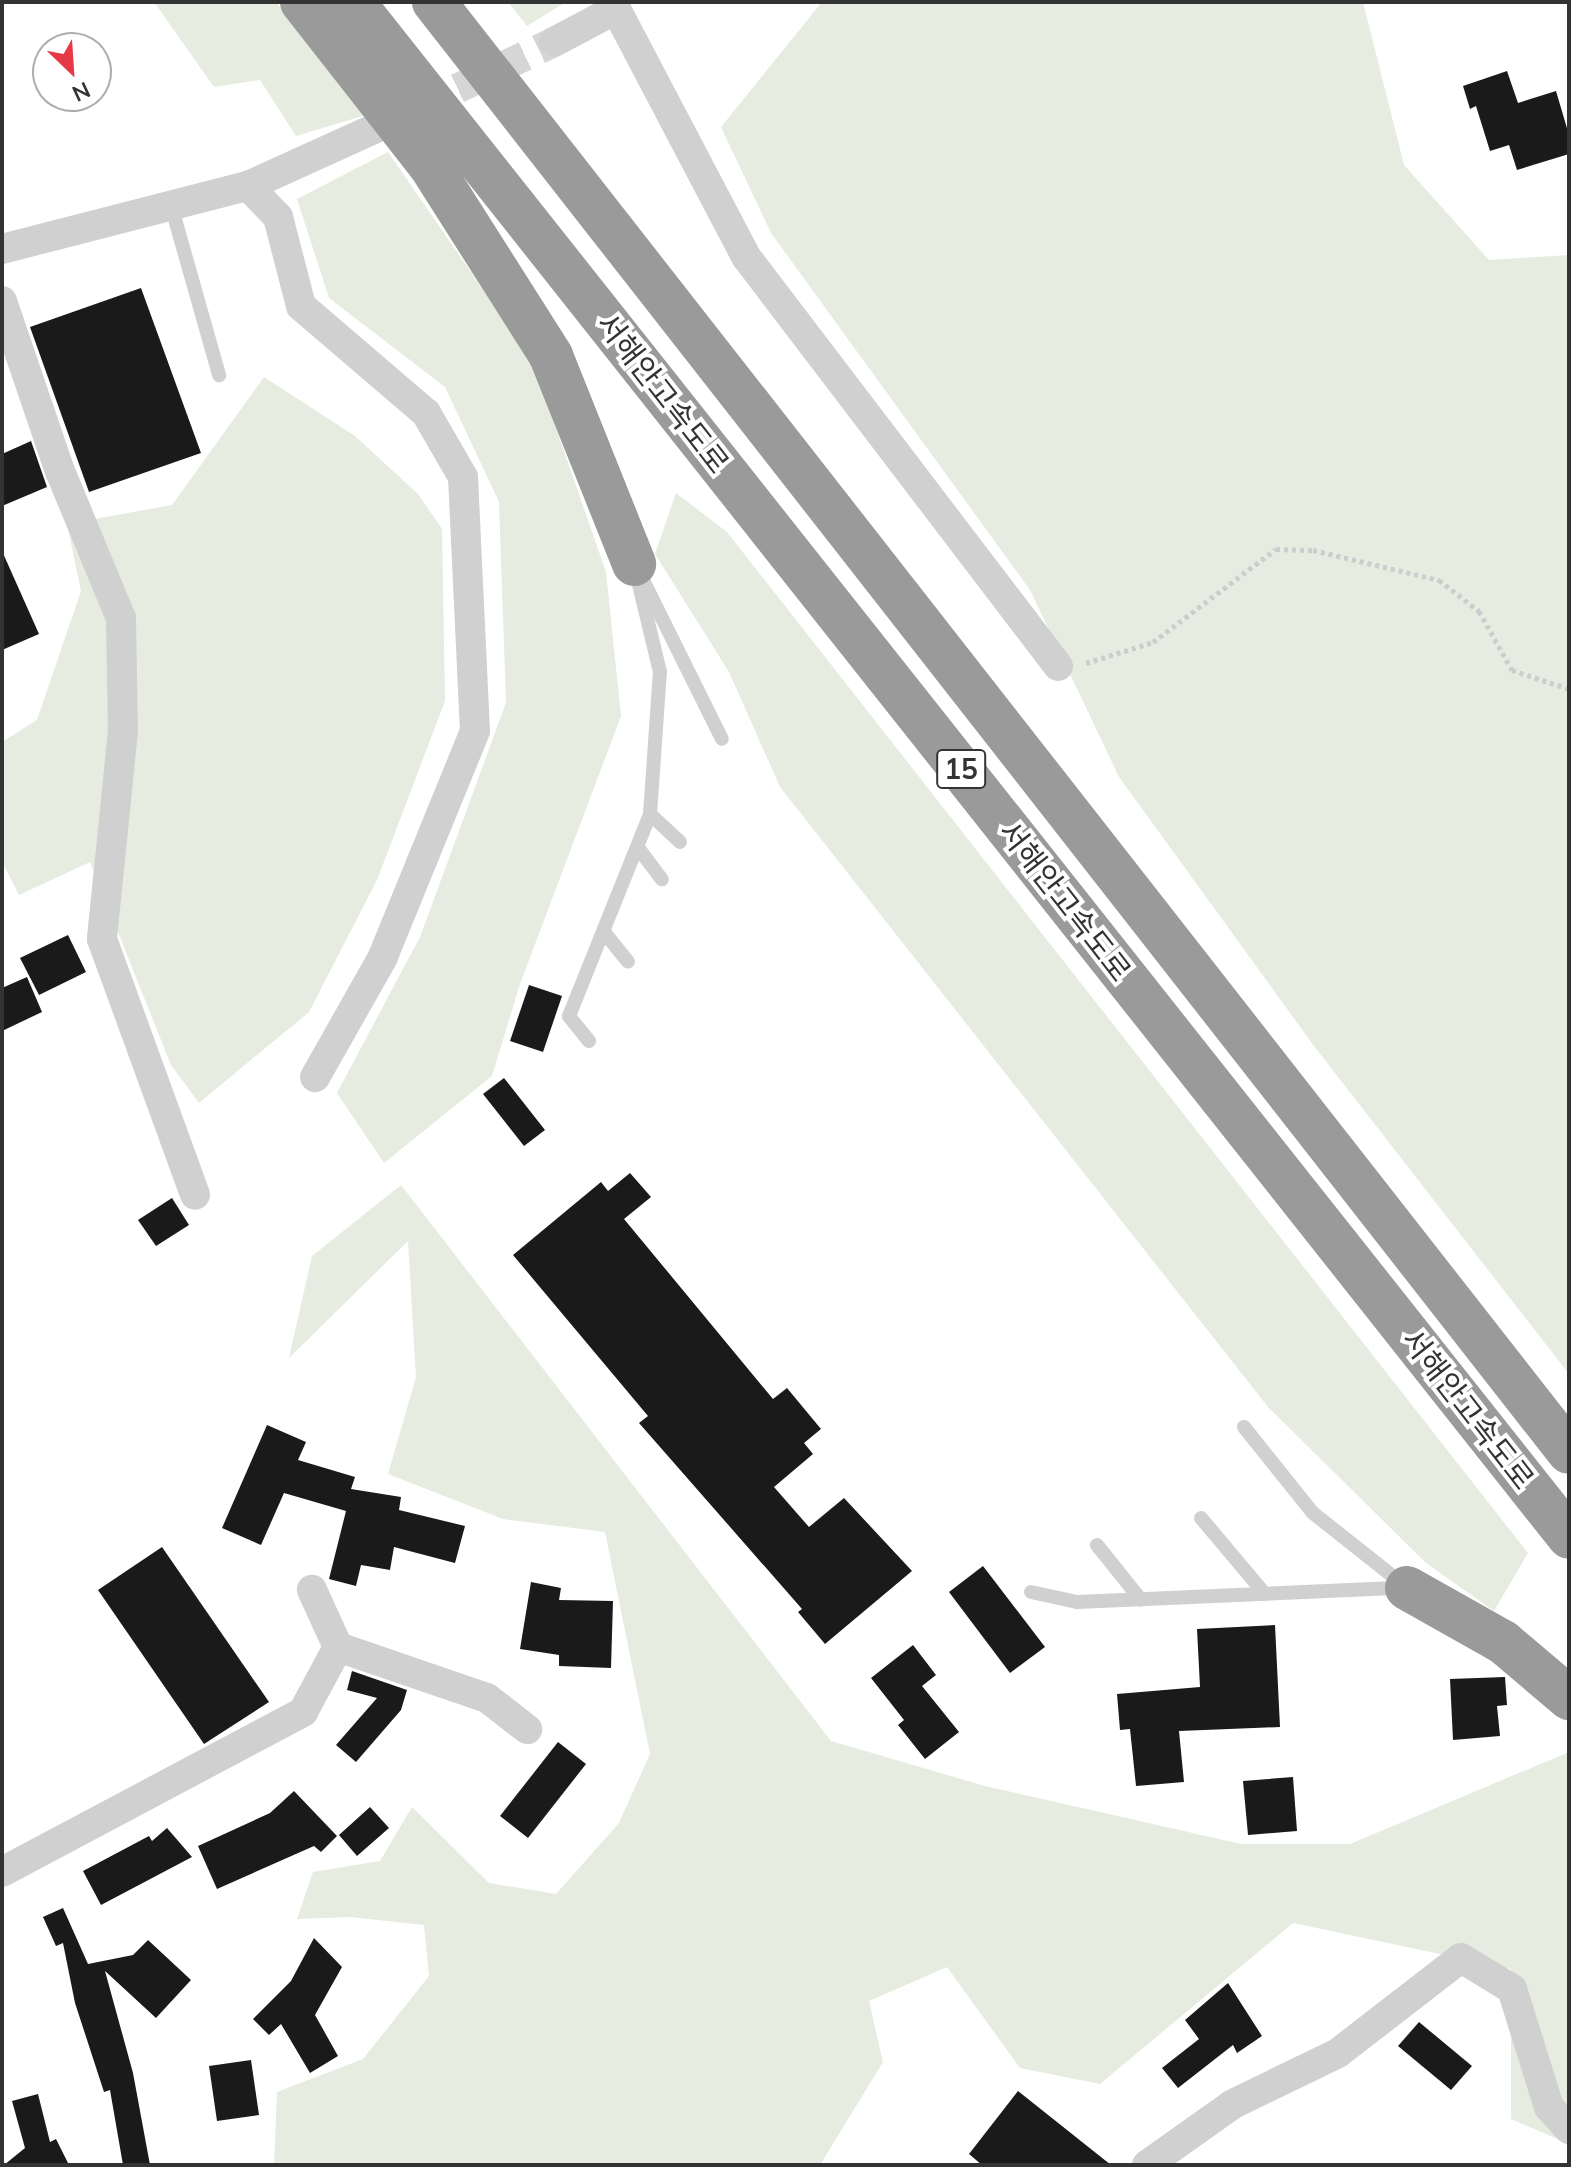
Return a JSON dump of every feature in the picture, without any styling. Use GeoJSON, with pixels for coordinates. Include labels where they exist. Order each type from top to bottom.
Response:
{"type":"FeatureCollection","features":[{"type":"Feature","properties":{"kind":"highway"},"geometry":{"type":"LineString","coordinates":[[302,2],[430,165],[551,356],[634,564]]}},
{"type":"Feature","properties":{"kind":"highway","name":"서해안고속도로"},"geometry":{"type":"LineString","coordinates":[[353,2],[1569,1537]]}},
{"type":"Feature","properties":{"kind":"highway","name":"서해안고속도로"},"geometry":{"type":"LineString","coordinates":[[434,2],[1569,1452]]}},
{"type":"Feature","properties":{"kind":"highway"},"geometry":{"type":"LineString","coordinates":[[1407,1588],[1503,1642],[1569,1698]]}},
{"type":"Feature","properties":{"kind":"street"},"geometry":{"type":"LineString","coordinates":[[554,42],[624,6],[747,258],[1058,666]]}},
{"type":"Feature","properties":{"kind":"street"},"geometry":{"type":"LineString","coordinates":[[2,249],[248,186],[376,128]]}},
{"type":"Feature","properties":{"kind":"street"},"geometry":{"type":"LineString","coordinates":[[248,186],[278,217],[301,306],[426,413],[463,477],[475,731],[383,957],[315,1077]]}},
{"type":"Feature","properties":{"kind":"street"},"geometry":{"type":"LineString","coordinates":[[2,301],[60,471],[121,618],[123,731],[102,939],[195,1195]]}},
{"type":"Feature","properties":{"kind":"street"},"geometry":{"type":"LineString","coordinates":[[312,1590],[338,1647],[487,1698],[527,1729]]}},
{"type":"Feature","properties":{"kind":"street"},"geometry":{"type":"LineString","coordinates":[[2,1872],[303,1712],[338,1647]]}},
{"type":"Feature","properties":{"kind":"street"},"geometry":{"type":"LineString","coordinates":[[1147,2165],[1233,2104],[1338,2053],[1461,1958],[1512,1989],[1549,2107],[1569,2129]]}},
{"type":"Feature","properties":{"kind":"lane"},"geometry":{"type":"LineString","coordinates":[[171,205],[219,375]]}},
{"type":"Feature","properties":{"kind":"lane"},"geometry":{"type":"LineString","coordinates":[[634,564],[722,739]]}},
{"type":"Feature","properties":{"kind":"lane"},"geometry":{"type":"LineString","coordinates":[[589,1041],[569,1016],[639,849],[650,814],[660,672],[634,564]]}},
{"type":"Feature","properties":{"kind":"lane"},"geometry":{"type":"LineString","coordinates":[[650,814],[680,842]]}},
{"type":"Feature","properties":{"kind":"lane"},"geometry":{"type":"LineString","coordinates":[[639,849],[662,879]]}},
{"type":"Feature","properties":{"kind":"lane"},"geometry":{"type":"LineString","coordinates":[[604,932],[628,962]]}},
{"type":"Feature","properties":{"kind":"lane"},"geometry":{"type":"LineString","coordinates":[[1244,1427],[1313,1513],[1407,1588]]}},
{"type":"Feature","properties":{"kind":"lane"},"geometry":{"type":"LineString","coordinates":[[1201,1518],[1265,1594]]}},
{"type":"Feature","properties":{"kind":"lane"},"geometry":{"type":"LineString","coordinates":[[1097,1545],[1141,1600]]}},
{"type":"Feature","properties":{"kind":"lane"},"geometry":{"type":"LineString","coordinates":[[1031,1592],[1077,1602],[1407,1588]]}},
{"type":"Feature","properties":{"kind":"path"},"geometry":{"type":"LineString","coordinates":[[1058,666],[1072,667],[1153,642],[1276,549],[1300,550],[1439,580],[1479,611],[1512,670],[1569,689]]}},
{"type":"Feature","properties":{"kind":"shaded area"},"geometry":{"type":"Polygon","coordinates":[[[154,2],[276,2],[366,115],[296,136],[260,80],[214,87],[154,2]]]}},
{"type":"Feature","properties":{"kind":"shaded area"},"geometry":{"type":"Polygon","coordinates":[[[508,2],[566,2],[527,26],[508,2]]]}},
{"type":"Feature","properties":{"kind":"shaded area"},"geometry":{"type":"Polygon","coordinates":[[[822,2],[1363,2],[1404,165],[1489,260],[1569,255],[1569,1374],[1314,1046],[1119,777],[1030,590],[771,233],[721,127],[822,2]]]}},
{"type":"Feature","properties":{"kind":"shaded area"},"geometry":{"type":"Polygon","coordinates":[[[388,152],[533,362],[606,572],[621,716],[520,984],[492,1076],[384,1163],[337,1093],[420,937],[506,703],[499,502],[445,387],[329,298],[297,199],[388,152]]]}},
{"type":"Feature","properties":{"kind":"shaded area"},"geometry":{"type":"Polygon","coordinates":[[[264,377],[355,436],[418,494],[442,529],[445,701],[377,880],[309,1012],[199,1103],[171,1065],[90,862],[19,895],[2,862],[2,742],[37,720],[81,591],[67,524],[172,505],[264,377]]]}},
{"type":"Feature","properties":{"kind":"shaded area"},"geometry":{"type":"Polygon","coordinates":[[[676,493],[727,532],[1528,1553],[1494,1611],[1426,1563],[1268,1407],[780,787],[729,672],[655,554],[676,493]]]}},
{"type":"Feature","properties":{"kind":"shaded area"},"geometry":{"type":"Polygon","coordinates":[[[401,1185],[831,1741],[985,1786],[1241,1844],[1350,1844],[1569,1752],[1569,2144],[1511,2119],[1511,1969],[1293,1923],[1100,2084],[1020,2068],[947,1967],[869,2001],[883,2062],[820,2165],[274,2165],[277,2092],[363,2059],[429,1976],[424,1925],[350,1917],[297,1919],[313,1872],[380,1861],[412,1807],[489,1883],[556,1894],[619,1823],[650,1754],[605,1532],[503,1519],[388,1474],[416,1377],[408,1241],[289,1358],[312,1256],[401,1185]]]}},
{"type":"Feature","properties":{"kind":"building"},"geometry":{"type":"Polygon","coordinates":[[[1507,71],[1518,103],[1556,91],[1569,135],[1569,154],[1517,170],[1509,145],[1490,151],[1476,106],[1470,109],[1463,86],[1507,71]]]}},
{"type":"Feature","properties":{"kind":"building"},"geometry":{"type":"Polygon","coordinates":[[[141,288],[201,453],[89,492],[30,327],[141,288]]]}},
{"type":"Feature","properties":{"kind":"building"},"geometry":{"type":"Polygon","coordinates":[[[31,441],[47,487],[2,506],[2,454],[31,441]]]}},
{"type":"Feature","properties":{"kind":"building"},"geometry":{"type":"Polygon","coordinates":[[[2,551],[39,634],[2,650],[2,551]]]}},
{"type":"Feature","properties":{"kind":"building"},"geometry":{"type":"Polygon","coordinates":[[[68,935],[86,972],[39,995],[20,958],[68,935]]]}},
{"type":"Feature","properties":{"kind":"building"},"geometry":{"type":"Polygon","coordinates":[[[27,977],[42,1012],[2,1031],[2,988],[27,977]]]}},
{"type":"Feature","properties":{"kind":"building"},"geometry":{"type":"Polygon","coordinates":[[[529,985],[562,996],[543,1052],[510,1041],[529,985]]]}},
{"type":"Feature","properties":{"kind":"building"},"geometry":{"type":"Polygon","coordinates":[[[504,1078],[545,1130],[524,1146],[483,1094],[504,1078]]]}},
{"type":"Feature","properties":{"kind":"building"},"geometry":{"type":"Polygon","coordinates":[[[630,1173],[651,1197],[624,1219],[773,1399],[787,1388],[821,1429],[804,1443],[813,1454],[774,1487],[809,1527],[844,1498],[912,1571],[825,1644],[798,1612],[802,1609],[639,1423],[648,1416],[513,1255],[601,1182],[608,1191],[630,1173]]]}},
{"type":"Feature","properties":{"kind":"building"},"geometry":{"type":"Polygon","coordinates":[[[172,1198],[189,1225],[156,1246],[138,1220],[172,1198]]]}},
{"type":"Feature","properties":{"kind":"building"},"geometry":{"type":"Polygon","coordinates":[[[267,1425],[306,1442],[298,1460],[355,1477],[351,1489],[401,1497],[399,1510],[465,1526],[455,1563],[394,1547],[390,1570],[361,1565],[356,1586],[329,1579],[346,1511],[284,1493],[261,1545],[222,1528],[267,1425]]]}},
{"type":"Feature","properties":{"kind":"building"},"geometry":{"type":"Polygon","coordinates":[[[162,1547],[269,1702],[204,1744],[98,1590],[162,1547]]]}},
{"type":"Feature","properties":{"kind":"building"},"geometry":{"type":"Polygon","coordinates":[[[983,1566],[1045,1647],[1010,1673],[949,1592],[983,1566]]]}},
{"type":"Feature","properties":{"kind":"building"},"geometry":{"type":"Polygon","coordinates":[[[531,1582],[561,1588],[559,1600],[613,1601],[611,1668],[559,1666],[559,1655],[520,1649],[531,1582]]]}},
{"type":"Feature","properties":{"kind":"building"},"geometry":{"type":"Polygon","coordinates":[[[1275,1625],[1280,1727],[1179,1731],[1184,1782],[1136,1786],[1130,1729],[1120,1730],[1117,1694],[1200,1687],[1197,1629],[1275,1625]]]}},
{"type":"Feature","properties":{"kind":"building"},"geometry":{"type":"Polygon","coordinates":[[[913,1645],[936,1675],[922,1686],[959,1732],[925,1759],[898,1725],[904,1720],[871,1678],[913,1645]]]}},
{"type":"Feature","properties":{"kind":"building"},"geometry":{"type":"Polygon","coordinates":[[[352,1671],[407,1690],[401,1710],[356,1762],[336,1745],[377,1698],[347,1690],[352,1671]]]}},
{"type":"Feature","properties":{"kind":"building"},"geometry":{"type":"Polygon","coordinates":[[[1505,1677],[1507,1705],[1497,1706],[1500,1736],[1453,1740],[1450,1679],[1505,1677]]]}},
{"type":"Feature","properties":{"kind":"building"},"geometry":{"type":"Polygon","coordinates":[[[558,1742],[586,1764],[528,1838],[500,1816],[558,1742]]]}},
{"type":"Feature","properties":{"kind":"building"},"geometry":{"type":"Polygon","coordinates":[[[1293,1777],[1297,1831],[1248,1835],[1243,1781],[1293,1777]]]}},
{"type":"Feature","properties":{"kind":"building"},"geometry":{"type":"Polygon","coordinates":[[[294,1791],[337,1836],[321,1852],[314,1846],[217,1889],[198,1846],[270,1813],[294,1791]]]}},
{"type":"Feature","properties":{"kind":"building"},"geometry":{"type":"Polygon","coordinates":[[[370,1807],[389,1828],[357,1856],[339,1835],[370,1807]]]}},
{"type":"Feature","properties":{"kind":"building"},"geometry":{"type":"Polygon","coordinates":[[[167,1828],[192,1857],[101,1905],[83,1871],[149,1836],[152,1841],[167,1828]]]}},
{"type":"Feature","properties":{"kind":"building"},"geometry":{"type":"Polygon","coordinates":[[[63,1908],[88,1964],[133,1955],[148,1940],[191,1980],[156,2018],[105,1971],[133,2073],[150,2165],[123,2165],[110,2090],[104,2092],[75,2003],[63,1943],[56,1946],[43,1917],[63,1908]]]}},
{"type":"Feature","properties":{"kind":"building"},"geometry":{"type":"Polygon","coordinates":[[[314,1938],[342,1967],[315,2015],[338,2056],[310,2073],[281,2024],[269,2035],[253,2019],[291,1981],[314,1938]]]}},
{"type":"Feature","properties":{"kind":"building"},"geometry":{"type":"Polygon","coordinates":[[[1228,1983],[1262,2036],[1237,2053],[1233,2045],[1178,2088],[1162,2068],[1199,2039],[1185,2020],[1228,1983]]]}},
{"type":"Feature","properties":{"kind":"building"},"geometry":{"type":"Polygon","coordinates":[[[1419,2022],[1472,2066],[1451,2090],[1398,2046],[1419,2022]]]}},
{"type":"Feature","properties":{"kind":"building"},"geometry":{"type":"Polygon","coordinates":[[[251,2060],[259,2115],[217,2121],[209,2066],[251,2060]]]}},
{"type":"Feature","properties":{"kind":"building"},"geometry":{"type":"Polygon","coordinates":[[[1018,2091],[1111,2165],[982,2165],[969,2154],[1018,2091]]]}},
{"type":"Feature","properties":{"kind":"building"},"geometry":{"type":"Polygon","coordinates":[[[38,2094],[50,2142],[56,2139],[69,2165],[4,2165],[25,2148],[12,2101],[38,2094]]]}},
{"type":"Feature","properties":{"kind":"tunnel"},"geometry":{"type":"LineString","coordinates":[[417,108],[554,42]]}}]}
